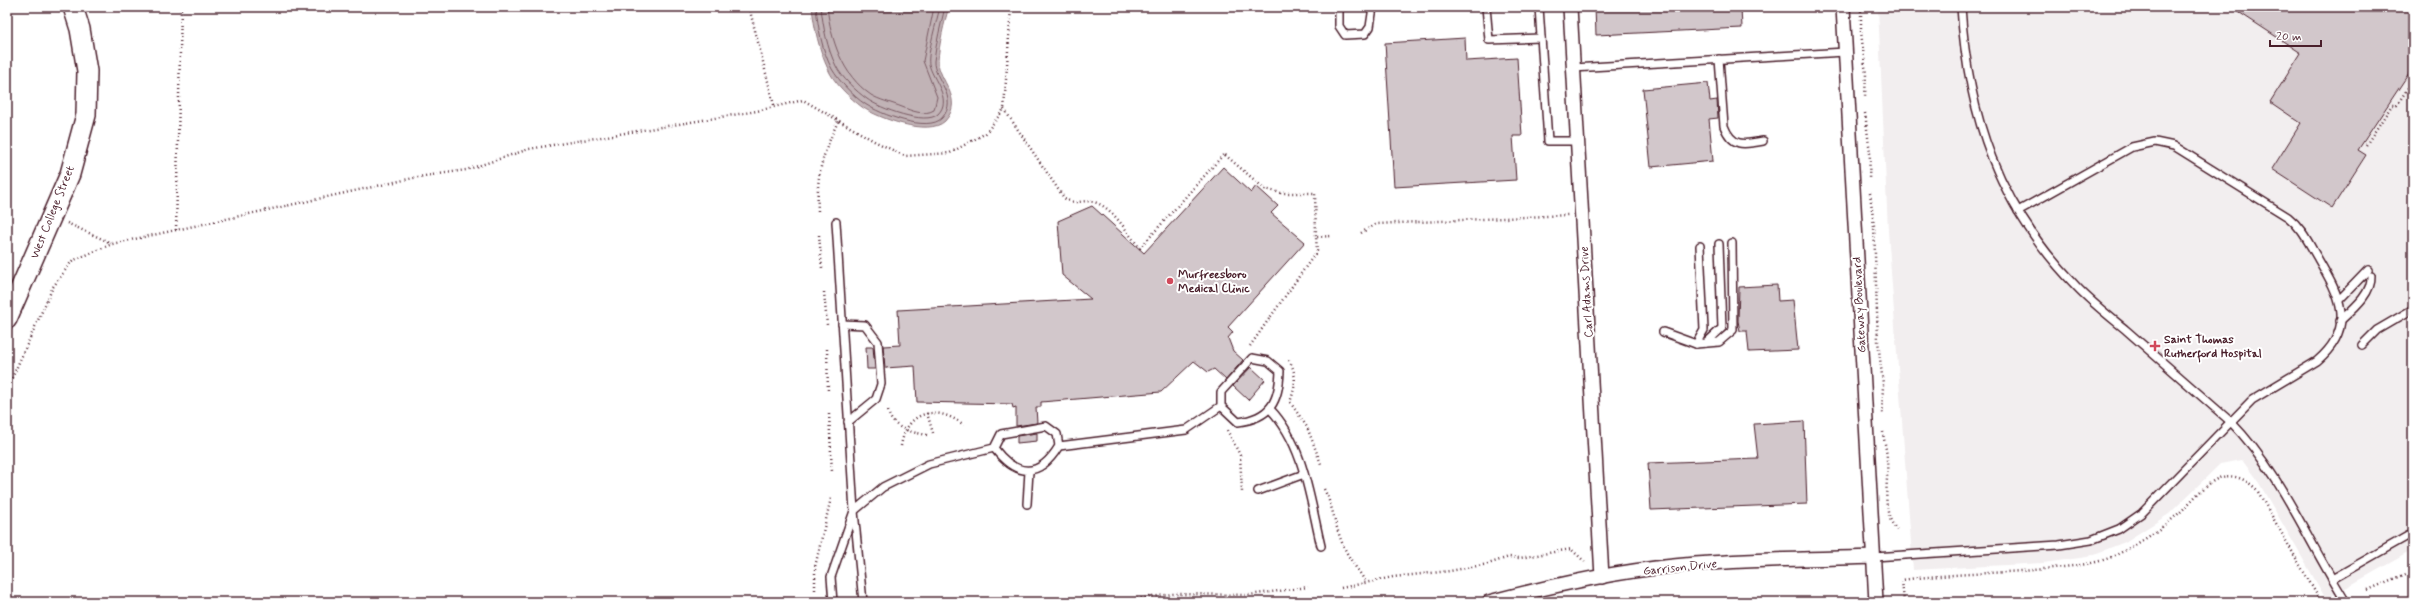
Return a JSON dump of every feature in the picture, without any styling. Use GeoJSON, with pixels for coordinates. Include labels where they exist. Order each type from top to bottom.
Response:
{"type":"FeatureCollection","features":[{"type":"Feature","properties":{"kind":"street","name":"West College Street"},"geometry":{"type":"LineString","coordinates":[[7,319],[70,174],[86,115],[86,71],[80,29],[73,7]]}},
{"type":"Feature","properties":{"kind":"street","name":"Carl Adams Drive"},"geometry":{"type":"LineString","coordinates":[[1570,7],[1602,577]]}},
{"type":"Feature","properties":{"kind":"street","name":"Gateway Boulevard"},"geometry":{"type":"LineString","coordinates":[[1843,7],[1876,602]]}},
{"type":"Feature","properties":{"kind":"street","name":"Garrison Drive"},"geometry":{"type":"LineString","coordinates":[[1489,602],[1552,586],[1602,577],[1695,564],[1874,557]]}},
{"type":"Feature","properties":{"kind":"lane"},"geometry":{"type":"LineString","coordinates":[[1339,7],[1339,26],[1345,35],[1352,36],[1365,34],[1370,27],[1373,7]]}},
{"type":"Feature","properties":{"kind":"lane"},"geometry":{"type":"LineString","coordinates":[[1486,7],[1489,40],[1541,38]]}},
{"type":"Feature","properties":{"kind":"lane"},"geometry":{"type":"LineString","coordinates":[[1539,7],[1548,141],[1578,141]]}},
{"type":"Feature","properties":{"kind":"lane"},"geometry":{"type":"LineString","coordinates":[[1962,7],[1966,62],[1974,106],[1996,168],[2018,211],[2044,250],[2076,287],[2231,422],[2254,447],[2274,477],[2346,602]]}},
{"type":"Feature","properties":{"kind":"lane"},"geometry":{"type":"LineString","coordinates":[[1573,68],[1845,52]]}},
{"type":"Feature","properties":{"kind":"lane"},"geometry":{"type":"LineString","coordinates":[[1719,60],[1724,126],[1728,135],[1735,143],[1747,144],[1762,141]]}},
{"type":"Feature","properties":{"kind":"lane"},"geometry":{"type":"LineString","coordinates":[[1874,557],[2060,546],[2105,536],[2119,529],[2142,513],[2252,400],[2317,361],[2326,353],[2335,339],[2340,321],[2340,299],[2336,289],[2296,223],[2174,146],[2155,142],[2132,147],[2018,211]]}},
{"type":"Feature","properties":{"kind":"lane"},"geometry":{"type":"LineString","coordinates":[[836,222],[854,511],[863,602]]}},
{"type":"Feature","properties":{"kind":"lane"},"geometry":{"type":"LineString","coordinates":[[1663,332],[1692,344],[1696,344],[1719,342],[1733,330],[1732,243]]}},
{"type":"Feature","properties":{"kind":"lane"},"geometry":{"type":"LineString","coordinates":[[1706,343],[1722,328],[1719,244]]}},
{"type":"Feature","properties":{"kind":"lane"},"geometry":{"type":"LineString","coordinates":[[1696,344],[1704,330],[1700,246]]}},
{"type":"Feature","properties":{"kind":"lane"},"geometry":{"type":"LineString","coordinates":[[2340,299],[2369,273],[2372,284],[2358,304],[2340,321]]}},
{"type":"Feature","properties":{"kind":"lane"},"geometry":{"type":"LineString","coordinates":[[2362,346],[2377,330],[2413,309]]}},
{"type":"Feature","properties":{"kind":"lane"},"geometry":{"type":"LineString","coordinates":[[842,324],[865,325],[878,342],[881,384],[876,399],[848,422]]}},
{"type":"Feature","properties":{"kind":"lane"},"geometry":{"type":"LineString","coordinates":[[1252,358],[1268,361],[1280,371],[1280,390],[1270,409],[1254,420],[1238,422],[1221,406],[1221,392],[1252,358]]}},
{"type":"Feature","properties":{"kind":"lane"},"geometry":{"type":"LineString","coordinates":[[1059,446],[1186,430],[1221,406]]}},
{"type":"Feature","properties":{"kind":"lane"},"geometry":{"type":"LineString","coordinates":[[1270,409],[1281,421],[1301,462],[1321,546]]}},
{"type":"Feature","properties":{"kind":"lane"},"geometry":{"type":"LineString","coordinates":[[833,602],[831,577],[854,511],[884,486],[929,464],[994,448],[1001,434],[1046,426],[1057,434],[1059,446],[1050,461],[1029,471],[1016,468],[1005,462],[994,448]]}},
{"type":"Feature","properties":{"kind":"lane"},"geometry":{"type":"LineString","coordinates":[[1028,504],[1029,471]]}},
{"type":"Feature","properties":{"kind":"lane"},"geometry":{"type":"LineString","coordinates":[[1258,491],[1304,474]]}},
{"type":"Feature","properties":{"kind":"lane"},"geometry":{"type":"LineString","coordinates":[[2332,579],[2413,533]]}},
{"type":"Feature","properties":{"kind":"path"},"geometry":{"type":"LineString","coordinates":[[176,230],[181,7]]}},
{"type":"Feature","properties":{"kind":"path"},"geometry":{"type":"LineString","coordinates":[[750,7],[774,105]]}},
{"type":"Feature","properties":{"kind":"path"},"geometry":{"type":"LineString","coordinates":[[7,389],[53,286],[72,261],[112,244],[418,177],[466,170],[529,149],[757,110],[774,105],[803,100],[839,119],[876,142],[905,156],[950,153],[986,133],[1004,109],[1010,7]]}},
{"type":"Feature","properties":{"kind":"path"},"geometry":{"type":"LineString","coordinates":[[1861,7],[1861,32],[1866,74],[1865,102]]}},
{"type":"Feature","properties":{"kind":"path"},"geometry":{"type":"LineString","coordinates":[[2366,145],[2392,105],[2397,105],[2413,80]]}},
{"type":"Feature","properties":{"kind":"path"},"geometry":{"type":"LineString","coordinates":[[1865,108],[1870,153],[1869,183]]}},
{"type":"Feature","properties":{"kind":"path"},"geometry":{"type":"LineString","coordinates":[[1004,109],[1064,198],[1071,203],[1095,202],[1108,210],[1140,248],[1224,154],[1265,189],[1282,193],[1315,193],[1317,251],[1248,348]]}},
{"type":"Feature","properties":{"kind":"path"},"geometry":{"type":"LineString","coordinates":[[818,212],[817,187],[822,156],[839,119]]}},
{"type":"Feature","properties":{"kind":"path"},"geometry":{"type":"LineString","coordinates":[[1869,188],[1874,226],[1878,342],[1883,384],[1882,417]]}},
{"type":"Feature","properties":{"kind":"path"},"geometry":{"type":"LineString","coordinates":[[1362,233],[1376,224],[1568,214]]}},
{"type":"Feature","properties":{"kind":"path"},"geometry":{"type":"LineString","coordinates":[[52,216],[112,244]]}},
{"type":"Feature","properties":{"kind":"path"},"geometry":{"type":"LineString","coordinates":[[819,235],[822,268]]}},
{"type":"Feature","properties":{"kind":"path"},"geometry":{"type":"LineString","coordinates":[[1316,237],[1332,236]]}},
{"type":"Feature","properties":{"kind":"path"},"geometry":{"type":"LineString","coordinates":[[824,292],[827,325]]}},
{"type":"Feature","properties":{"kind":"path"},"geometry":{"type":"LineString","coordinates":[[827,349],[828,392]]}},
{"type":"Feature","properties":{"kind":"path"},"geometry":{"type":"LineString","coordinates":[[1289,360],[1294,369],[1295,379],[1290,402],[1307,426],[1321,464]]}},
{"type":"Feature","properties":{"kind":"path"},"geometry":{"type":"LineString","coordinates":[[888,411],[892,421],[905,429],[927,435]]}},
{"type":"Feature","properties":{"kind":"path"},"geometry":{"type":"LineString","coordinates":[[901,446],[905,429],[912,422],[927,413],[941,412],[954,417],[964,425]]}},
{"type":"Feature","properties":{"kind":"path"},"geometry":{"type":"LineString","coordinates":[[927,413],[933,433]]}},
{"type":"Feature","properties":{"kind":"path"},"geometry":{"type":"LineString","coordinates":[[829,414],[832,472]]}},
{"type":"Feature","properties":{"kind":"path"},"geometry":{"type":"LineString","coordinates":[[1224,424],[1240,455],[1242,492]]}},
{"type":"Feature","properties":{"kind":"path"},"geometry":{"type":"LineString","coordinates":[[1883,430],[1888,461],[1886,489],[1888,515],[1897,530]]}},
{"type":"Feature","properties":{"kind":"path"},"geometry":{"type":"LineString","coordinates":[[1904,602],[1902,580],[1931,576],[2030,571],[2079,566],[2116,555],[2151,536],[2206,487],[2222,477],[2237,477],[2248,481],[2257,490],[2321,602]]}},
{"type":"Feature","properties":{"kind":"path"},"geometry":{"type":"LineString","coordinates":[[1324,490],[1335,514],[1342,544],[1349,559],[1366,582]]}},
{"type":"Feature","properties":{"kind":"path"},"geometry":{"type":"LineString","coordinates":[[815,602],[815,567],[831,498]]}},
{"type":"Feature","properties":{"kind":"path"},"geometry":{"type":"LineString","coordinates":[[1341,588],[1366,582],[1425,575],[1488,564],[1509,558],[1571,549],[1602,577]]}},
{"type":"Feature","properties":{"kind":"path"},"geometry":{"type":"LineString","coordinates":[[2368,590],[2413,571]]}},
{"type":"Feature","properties":{"kind":"path"},"geometry":{"type":"LineString","coordinates":[[1113,602],[1173,594],[1249,595],[1308,587]]}},
{"type":"Feature","properties":{"kind":"shaded area","name":"Saint Thomas Rutherford Hospital"},"geometry":{"type":"Polygon","coordinates":[[[1878,7],[2413,7],[2413,550],[2326,599],[2259,483],[2242,460],[2220,464],[2169,514],[2125,542],[2087,557],[2043,563],[1913,570],[1888,231],[1878,7]]]}},
{"type":"Feature","properties":{"kind":"water"},"geometry":{"type":"Polygon","coordinates":[[[812,7],[949,7],[939,48],[938,61],[939,68],[952,97],[950,113],[945,121],[928,127],[916,127],[879,116],[862,107],[852,99],[838,85],[828,69],[817,38],[812,7]]]}},
{"type":"Feature","properties":{"kind":"building"},"geometry":{"type":"Polygon","coordinates":[[[1595,7],[1741,7],[1742,28],[1596,35],[1595,7]]]}},
{"type":"Feature","properties":{"kind":"building"},"geometry":{"type":"Polygon","coordinates":[[[2231,7],[2413,7],[2413,67],[2358,150],[2366,155],[2332,208],[2272,169],[2301,123],[2270,102],[2301,53],[2231,7]]]}},
{"type":"Feature","properties":{"kind":"building"},"geometry":{"type":"Polygon","coordinates":[[[1465,38],[1466,61],[1517,58],[1522,136],[1513,136],[1516,180],[1394,187],[1385,43],[1465,38]]]}},
{"type":"Feature","properties":{"kind":"building"},"geometry":{"type":"Polygon","coordinates":[[[1708,83],[1710,101],[1717,100],[1718,118],[1709,119],[1713,161],[1651,167],[1643,89],[1708,83]]]}},
{"type":"Feature","properties":{"kind":"building","name":"Murfreesboro Medical Clinic"},"geometry":{"type":"Polygon","coordinates":[[[1223,167],[1251,193],[1256,186],[1278,206],[1271,213],[1305,242],[1228,327],[1233,332],[1228,338],[1233,351],[1243,360],[1226,380],[1214,369],[1208,372],[1194,361],[1161,392],[1041,402],[1041,407],[1036,407],[1037,423],[1016,426],[1016,407],[1013,408],[1012,404],[917,402],[915,366],[885,368],[883,346],[900,345],[898,310],[1091,299],[1062,275],[1058,221],[1092,206],[1144,253],[1223,167]]]}},
{"type":"Feature","properties":{"kind":"building"},"geometry":{"type":"Polygon","coordinates":[[[1777,285],[1778,301],[1793,300],[1798,350],[1749,352],[1747,331],[1740,331],[1738,321],[1739,287],[1777,285]]]}},
{"type":"Feature","properties":{"kind":"building"},"geometry":{"type":"Polygon","coordinates":[[[866,347],[873,347],[875,369],[867,369],[866,347]]]}},
{"type":"Feature","properties":{"kind":"building"},"geometry":{"type":"Polygon","coordinates":[[[1251,367],[1265,380],[1248,400],[1233,386],[1251,367]]]}},
{"type":"Feature","properties":{"kind":"building"},"geometry":{"type":"Polygon","coordinates":[[[1804,421],[1807,504],[1651,510],[1648,463],[1758,459],[1754,424],[1804,421]]]}},
{"type":"Feature","properties":{"kind":"building"},"geometry":{"type":"Polygon","coordinates":[[[1037,433],[1037,441],[1017,443],[1017,436],[1037,433]]]}},
{"type":"Feature","properties":{"kind":"place","name":"Murfreesboro Medical Clinic"},"geometry":{"type":"Point","coordinates":[1170,281]}},
{"type":"Feature","properties":{"kind":"place","name":"Saint Thomas Rutherford Hospital"},"geometry":{"type":"Point","coordinates":[2155,346]}}]}
